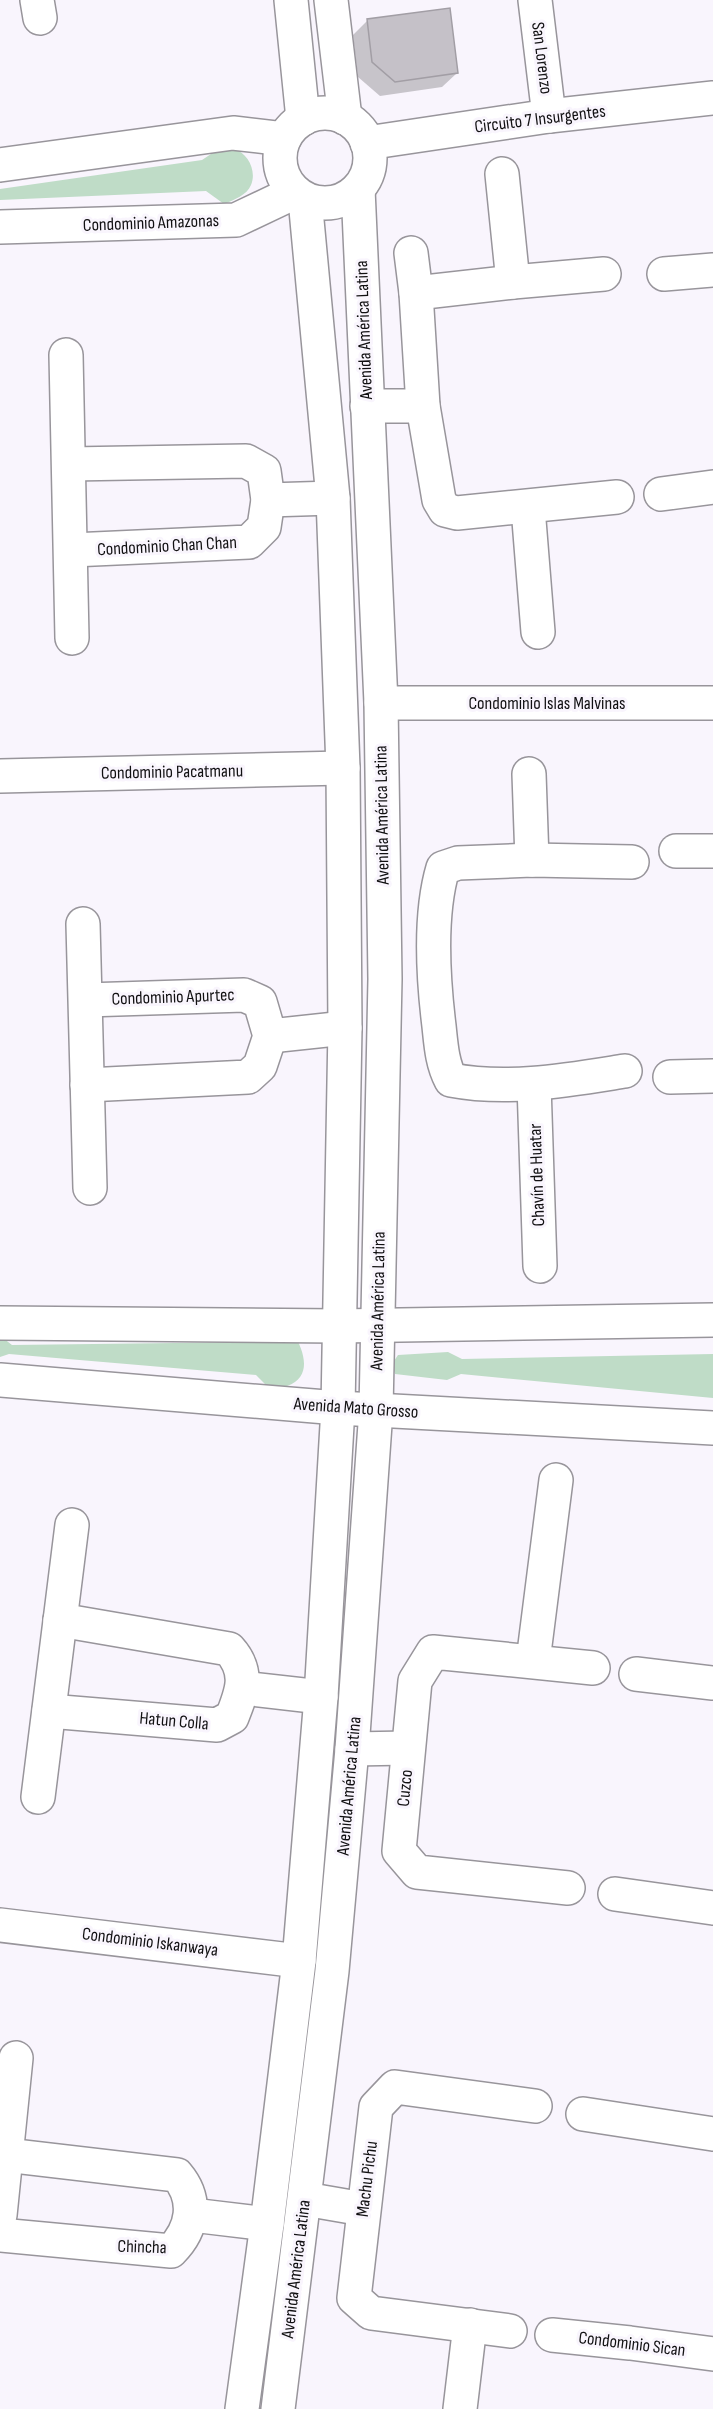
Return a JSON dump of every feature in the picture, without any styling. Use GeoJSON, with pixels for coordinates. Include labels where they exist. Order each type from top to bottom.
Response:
{"type":"FeatureCollection","features":[{"type":"Feature","properties":{"kind":"street"},"geometry":{"type":"LineString","coordinates":[[0,165],[233,133],[293,129],[317,114],[331,113],[345,118],[358,128],[367,142],[370,159],[367,176],[358,189],[342,200],[323,204],[300,196],[286,181],[281,168],[280,153],[293,129],[291,0]]}},
{"type":"Feature","properties":{"kind":"street"},"geometry":{"type":"LineString","coordinates":[[331,0],[345,118]]}},
{"type":"Feature","properties":{"kind":"street","name":"San Lorenzo"},"geometry":{"type":"LineString","coordinates":[[535,0],[549,116]]}},
{"type":"Feature","properties":{"kind":"street","name":"Circuito 7 Insurgentes"},"geometry":{"type":"LineString","coordinates":[[367,142],[549,116],[713,98]]}},
{"type":"Feature","properties":{"kind":"street"},"geometry":{"type":"LineString","coordinates":[[502,174],[513,282]]}},
{"type":"Feature","properties":{"kind":"street","name":"Avenida América Latina"},"geometry":{"type":"LineString","coordinates":[[278,2409],[332,1971],[352,1749],[376,1410],[377,1325],[407,977],[381,703],[358,189]]}},
{"type":"Feature","properties":{"kind":"street","name":"Condominio Amazonas"},"geometry":{"type":"LineString","coordinates":[[0,227],[236,220],[300,196]]}},
{"type":"Feature","properties":{"kind":"street","name":"Avenida América Latina"},"geometry":{"type":"LineString","coordinates":[[242,2409],[299,1961],[321,1697],[338,1408],[345,1028],[343,768],[333,498],[300,196]]}},
{"type":"Feature","properties":{"kind":"street"},"geometry":{"type":"LineString","coordinates":[[411,253],[416,293],[423,406],[439,500],[445,510],[457,513],[528,508],[617,497]]}},
{"type":"Feature","properties":{"kind":"street"},"geometry":{"type":"LineString","coordinates":[[664,274],[713,270]]}},
{"type":"Feature","properties":{"kind":"street"},"geometry":{"type":"LineString","coordinates":[[416,293],[604,274]]}},
{"type":"Feature","properties":{"kind":"street","name":"Condominio Chan Chan"},"geometry":{"type":"LineString","coordinates":[[66,355],[72,550],[72,639]]}},
{"type":"Feature","properties":{"kind":"street"},"geometry":{"type":"LineString","coordinates":[[367,406],[423,406]]}},
{"type":"Feature","properties":{"kind":"street","name":"Condominio Chan Chan"},"geometry":{"type":"LineString","coordinates":[[70,464],[246,461],[264,471],[268,500],[264,527],[249,542],[72,550]]}},
{"type":"Feature","properties":{"kind":"street"},"geometry":{"type":"LineString","coordinates":[[661,494],[713,487]]}},
{"type":"Feature","properties":{"kind":"street"},"geometry":{"type":"LineString","coordinates":[[268,500],[333,498]]}},
{"type":"Feature","properties":{"kind":"street"},"geometry":{"type":"LineString","coordinates":[[528,508],[538,632]]}},
{"type":"Feature","properties":{"kind":"street","name":"Condominio Islas Malvinas"},"geometry":{"type":"LineString","coordinates":[[381,703],[713,703]]}},
{"type":"Feature","properties":{"kind":"street","name":"Condominio Pacatmanu"},"geometry":{"type":"LineString","coordinates":[[0,776],[343,768]]}},
{"type":"Feature","properties":{"kind":"street"},"geometry":{"type":"LineString","coordinates":[[529,774],[532,860]]}},
{"type":"Feature","properties":{"kind":"street"},"geometry":{"type":"LineString","coordinates":[[676,851],[713,851]]}},
{"type":"Feature","properties":{"kind":"street"},"geometry":{"type":"LineString","coordinates":[[625,1071],[534,1084],[464,1083],[451,1080],[407,977],[443,868],[458,863],[532,860],[632,862]]}},
{"type":"Feature","properties":{"kind":"street","name":"Condominio Apurtec"},"geometry":{"type":"LineString","coordinates":[[83,924],[90,1188]]}},
{"type":"Feature","properties":{"kind":"street","name":"Condominio Apurtec"},"geometry":{"type":"LineString","coordinates":[[86,1000],[244,995],[260,1002],[270,1036]]}},
{"type":"Feature","properties":{"kind":"street"},"geometry":{"type":"LineString","coordinates":[[87,1085],[248,1077],[260,1066],[270,1036],[345,1028]]}},
{"type":"Feature","properties":{"kind":"street"},"geometry":{"type":"LineString","coordinates":[[670,1077],[713,1076]]}},
{"type":"Feature","properties":{"kind":"street","name":"Chavín de Huatar"},"geometry":{"type":"LineString","coordinates":[[534,1084],[540,1266]]}},
{"type":"Feature","properties":{"kind":"street"},"geometry":{"type":"LineString","coordinates":[[0,1323],[338,1326],[713,1320]]}},
{"type":"Feature","properties":{"kind":"street","name":"Avenida Mato Grosso"},"geometry":{"type":"LineString","coordinates":[[0,1380],[338,1408],[713,1428]]}},
{"type":"Feature","properties":{"kind":"street"},"geometry":{"type":"LineString","coordinates":[[533,1661],[556,1480]]}},
{"type":"Feature","properties":{"kind":"street"},"geometry":{"type":"LineString","coordinates":[[38,1797],[72,1525]]}},
{"type":"Feature","properties":{"kind":"street"},"geometry":{"type":"LineString","coordinates":[[60,1620],[229,1649],[239,1660],[243,1688],[321,1697]]}},
{"type":"Feature","properties":{"kind":"street","name":"Cuzco"},"geometry":{"type":"LineString","coordinates":[[568,1888],[417,1872],[399,1851],[415,1681],[433,1652],[593,1668]]}},
{"type":"Feature","properties":{"kind":"street"},"geometry":{"type":"LineString","coordinates":[[636,1674],[713,1683]]}},
{"type":"Feature","properties":{"kind":"street","name":"Hatun Colla"},"geometry":{"type":"LineString","coordinates":[[49,1711],[217,1725],[232,1717],[243,1688]]}},
{"type":"Feature","properties":{"kind":"street"},"geometry":{"type":"LineString","coordinates":[[352,1749],[408,1748]]}},
{"type":"Feature","properties":{"kind":"street"},"geometry":{"type":"LineString","coordinates":[[615,1894],[713,1908]]}},
{"type":"Feature","properties":{"kind":"street","name":"Condominio Iskanwaya"},"geometry":{"type":"LineString","coordinates":[[0,1924],[299,1961]]}},
{"type":"Feature","properties":{"kind":"street"},"geometry":{"type":"LineString","coordinates":[[0,2215],[16,2058]]}},
{"type":"Feature","properties":{"kind":"street","name":"Machu Pichu"},"geometry":{"type":"LineString","coordinates":[[510,2331],[371,2313],[354,2298],[363,2209],[376,2107],[395,2087],[535,2106]]}},
{"type":"Feature","properties":{"kind":"street"},"geometry":{"type":"LineString","coordinates":[[583,2114],[713,2134]]}},
{"type":"Feature","properties":{"kind":"street"},"geometry":{"type":"LineString","coordinates":[[6,2155],[177,2175],[186,2186],[192,2215],[267,2224]]}},
{"type":"Feature","properties":{"kind":"street"},"geometry":{"type":"LineString","coordinates":[[305,2199],[363,2209]]}},
{"type":"Feature","properties":{"kind":"street","name":"Chincha"},"geometry":{"type":"LineString","coordinates":[[0,2235],[171,2251],[179,2243],[192,2215]]}},
{"type":"Feature","properties":{"kind":"street"},"geometry":{"type":"LineString","coordinates":[[460,2409],[470,2325]]}},
{"type":"Feature","properties":{"kind":"street","name":"Condominio Sican"},"geometry":{"type":"LineString","coordinates":[[552,2335],[713,2354]]}},
{"type":"Feature","properties":{"kind":"green space"},"geometry":{"type":"Polygon","coordinates":[[[220,148],[232,148],[243,154],[250,163],[253,174],[253,180],[246,192],[224,204],[206,191],[0,200],[0,189],[202,160],[220,148]]]}},
{"type":"Feature","properties":{"kind":"green space"},"geometry":{"type":"Polygon","coordinates":[[[271,1331],[294,1334],[301,1348],[303,1370],[295,1382],[287,1386],[268,1387],[256,1375],[9,1354],[0,1357],[0,1338],[12,1345],[257,1342],[271,1331]]]}},
{"type":"Feature","properties":{"kind":"green space"},"geometry":{"type":"Polygon","coordinates":[[[448,1352],[462,1359],[713,1354],[713,1398],[461,1374],[447,1380],[395,1374],[392,1364],[398,1355],[448,1352]]]}},
{"type":"Feature","properties":{"kind":"building"},"geometry":{"type":"Polygon","coordinates":[[[450,8],[458,73],[395,82],[372,62],[367,19],[450,8]]]}}]}
